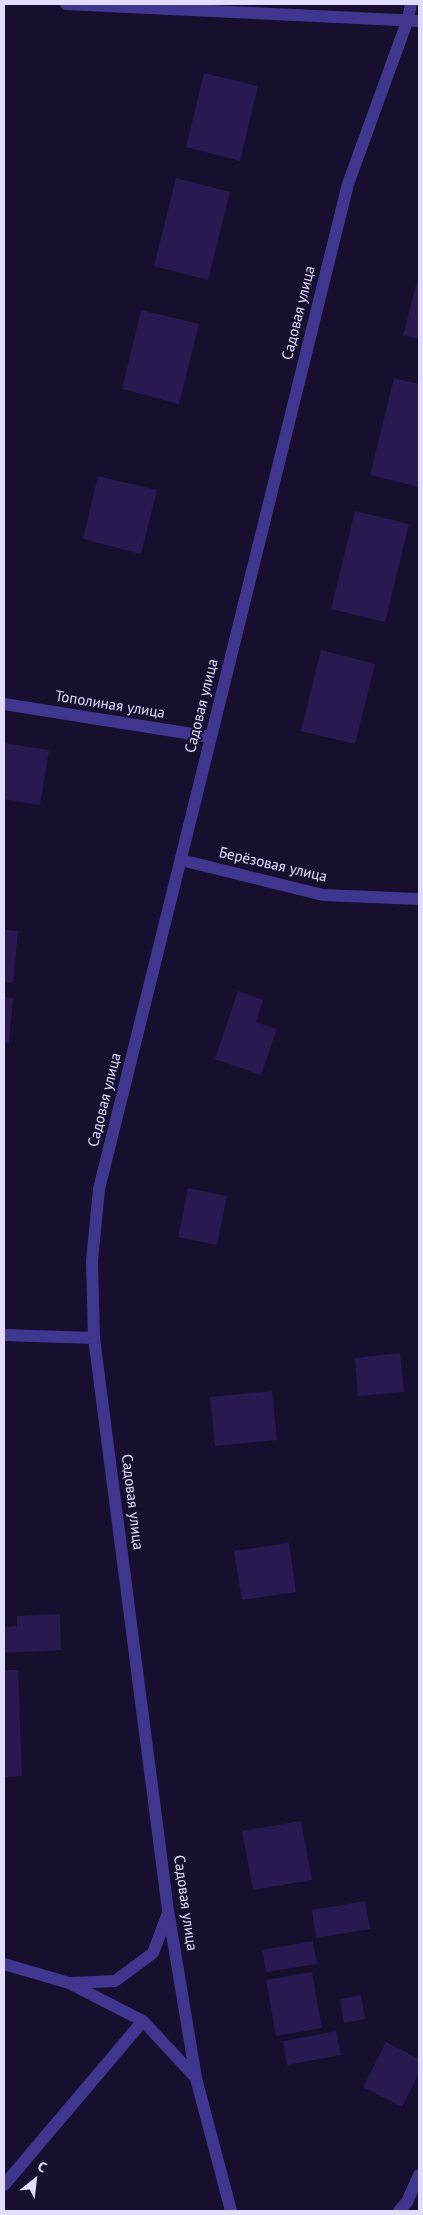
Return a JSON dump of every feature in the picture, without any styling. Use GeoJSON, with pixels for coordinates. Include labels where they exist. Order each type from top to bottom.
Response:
{"type":"FeatureCollection","features":[{"type":"Feature","properties":{"kind":"street"},"geometry":{"type":"LineString","coordinates":[[66,4],[413,20]]}},
{"type":"Feature","properties":{"kind":"street","name":"Садовая улица"},"geometry":{"type":"LineString","coordinates":[[231,2211],[196,2078],[168,1910],[94,1338],[92,1261],[99,1190],[348,184],[413,20],[411,4]]}},
{"type":"Feature","properties":{"kind":"street","name":"Тополиная улица"},"geometry":{"type":"LineString","coordinates":[[4,704],[211,737]]}},
{"type":"Feature","properties":{"kind":"street","name":"Берёзовая улица"},"geometry":{"type":"LineString","coordinates":[[181,860],[323,894],[419,899]]}},
{"type":"Feature","properties":{"kind":"street"},"geometry":{"type":"LineString","coordinates":[[4,1335],[94,1338]]}},
{"type":"Feature","properties":{"kind":"street"},"geometry":{"type":"LineString","coordinates":[[69,1983],[115,1981],[152,1954],[168,1910]]}},
{"type":"Feature","properties":{"kind":"street"},"geometry":{"type":"LineString","coordinates":[[4,1964],[69,1983],[143,2021],[196,2078]]}},
{"type":"Feature","properties":{"kind":"street"},"geometry":{"type":"LineString","coordinates":[[4,2185],[143,2021]]}},
{"type":"Feature","properties":{"kind":"street"},"geometry":{"type":"LineString","coordinates":[[399,2211],[407,2202],[419,2175]]}},
{"type":"Feature","properties":{"kind":"building"},"geometry":{"type":"Polygon","coordinates":[[[204,73],[258,86],[240,161],[186,147],[204,73]]]}},
{"type":"Feature","properties":{"kind":"building"},"geometry":{"type":"Polygon","coordinates":[[[176,178],[230,192],[208,280],[154,266],[176,178]]]}},
{"type":"Feature","properties":{"kind":"building"},"geometry":{"type":"Polygon","coordinates":[[[419,274],[419,339],[403,335],[419,274]]]}},
{"type":"Feature","properties":{"kind":"building"},"geometry":{"type":"Polygon","coordinates":[[[141,310],[199,324],[179,404],[122,389],[141,310]]]}},
{"type":"Feature","properties":{"kind":"building"},"geometry":{"type":"Polygon","coordinates":[[[394,378],[419,384],[419,487],[370,475],[394,378]]]}},
{"type":"Feature","properties":{"kind":"building"},"geometry":{"type":"Polygon","coordinates":[[[98,476],[157,490],[141,554],[83,539],[98,476]]]}},
{"type":"Feature","properties":{"kind":"building"},"geometry":{"type":"Polygon","coordinates":[[[355,511],[409,524],[385,622],[331,609],[355,511]]]}},
{"type":"Feature","properties":{"kind":"building"},"geometry":{"type":"Polygon","coordinates":[[[321,650],[375,664],[355,744],[301,731],[321,650]]]}},
{"type":"Feature","properties":{"kind":"building"},"geometry":{"type":"Polygon","coordinates":[[[4,743],[49,750],[40,805],[4,799],[4,743]]]}},
{"type":"Feature","properties":{"kind":"building"},"geometry":{"type":"Polygon","coordinates":[[[4,930],[18,931],[13,983],[4,982],[4,930]]]}},
{"type":"Feature","properties":{"kind":"building"},"geometry":{"type":"Polygon","coordinates":[[[238,991],[263,1000],[256,1022],[277,1029],[261,1075],[215,1059],[238,991]]]}},
{"type":"Feature","properties":{"kind":"building"},"geometry":{"type":"Polygon","coordinates":[[[4,997],[13,998],[9,1043],[4,1042],[4,997]]]}},
{"type":"Feature","properties":{"kind":"building"},"geometry":{"type":"Polygon","coordinates":[[[188,1188],[227,1196],[217,1245],[178,1237],[188,1188]]]}},
{"type":"Feature","properties":{"kind":"building"},"geometry":{"type":"Polygon","coordinates":[[[400,1353],[404,1392],[358,1396],[355,1358],[400,1353]]]}},
{"type":"Feature","properties":{"kind":"building"},"geometry":{"type":"Polygon","coordinates":[[[272,1391],[277,1440],[215,1446],[210,1397],[272,1391]]]}},
{"type":"Feature","properties":{"kind":"building"},"geometry":{"type":"Polygon","coordinates":[[[289,1543],[296,1592],[242,1600],[234,1551],[289,1543]]]}},
{"type":"Feature","properties":{"kind":"building"},"geometry":{"type":"Polygon","coordinates":[[[60,1614],[61,1650],[4,1653],[4,1627],[17,1626],[17,1616],[60,1614]]]}},
{"type":"Feature","properties":{"kind":"building"},"geometry":{"type":"Polygon","coordinates":[[[4,1670],[18,1670],[22,1776],[4,1777],[4,1670]]]}},
{"type":"Feature","properties":{"kind":"building"},"geometry":{"type":"Polygon","coordinates":[[[301,1821],[312,1880],[253,1890],[242,1831],[301,1821]]]}},
{"type":"Feature","properties":{"kind":"building"},"geometry":{"type":"Polygon","coordinates":[[[365,1901],[370,1929],[316,1938],[312,1910],[365,1901]]]}},
{"type":"Feature","properties":{"kind":"building"},"geometry":{"type":"Polygon","coordinates":[[[313,1941],[317,1964],[266,1972],[262,1950],[313,1941]]]}},
{"type":"Feature","properties":{"kind":"building"},"geometry":{"type":"Polygon","coordinates":[[[312,1972],[322,2028],[276,2036],[266,1980],[312,1972]]]}},
{"type":"Feature","properties":{"kind":"building"},"geometry":{"type":"Polygon","coordinates":[[[361,1995],[365,2019],[344,2023],[340,1999],[361,1995]]]}},
{"type":"Feature","properties":{"kind":"building"},"geometry":{"type":"Polygon","coordinates":[[[336,2031],[341,2055],[287,2065],[283,2041],[336,2031]]]}},
{"type":"Feature","properties":{"kind":"building"},"geometry":{"type":"Polygon","coordinates":[[[386,2042],[419,2059],[419,2073],[402,2107],[363,2087],[386,2042]]]}}]}
